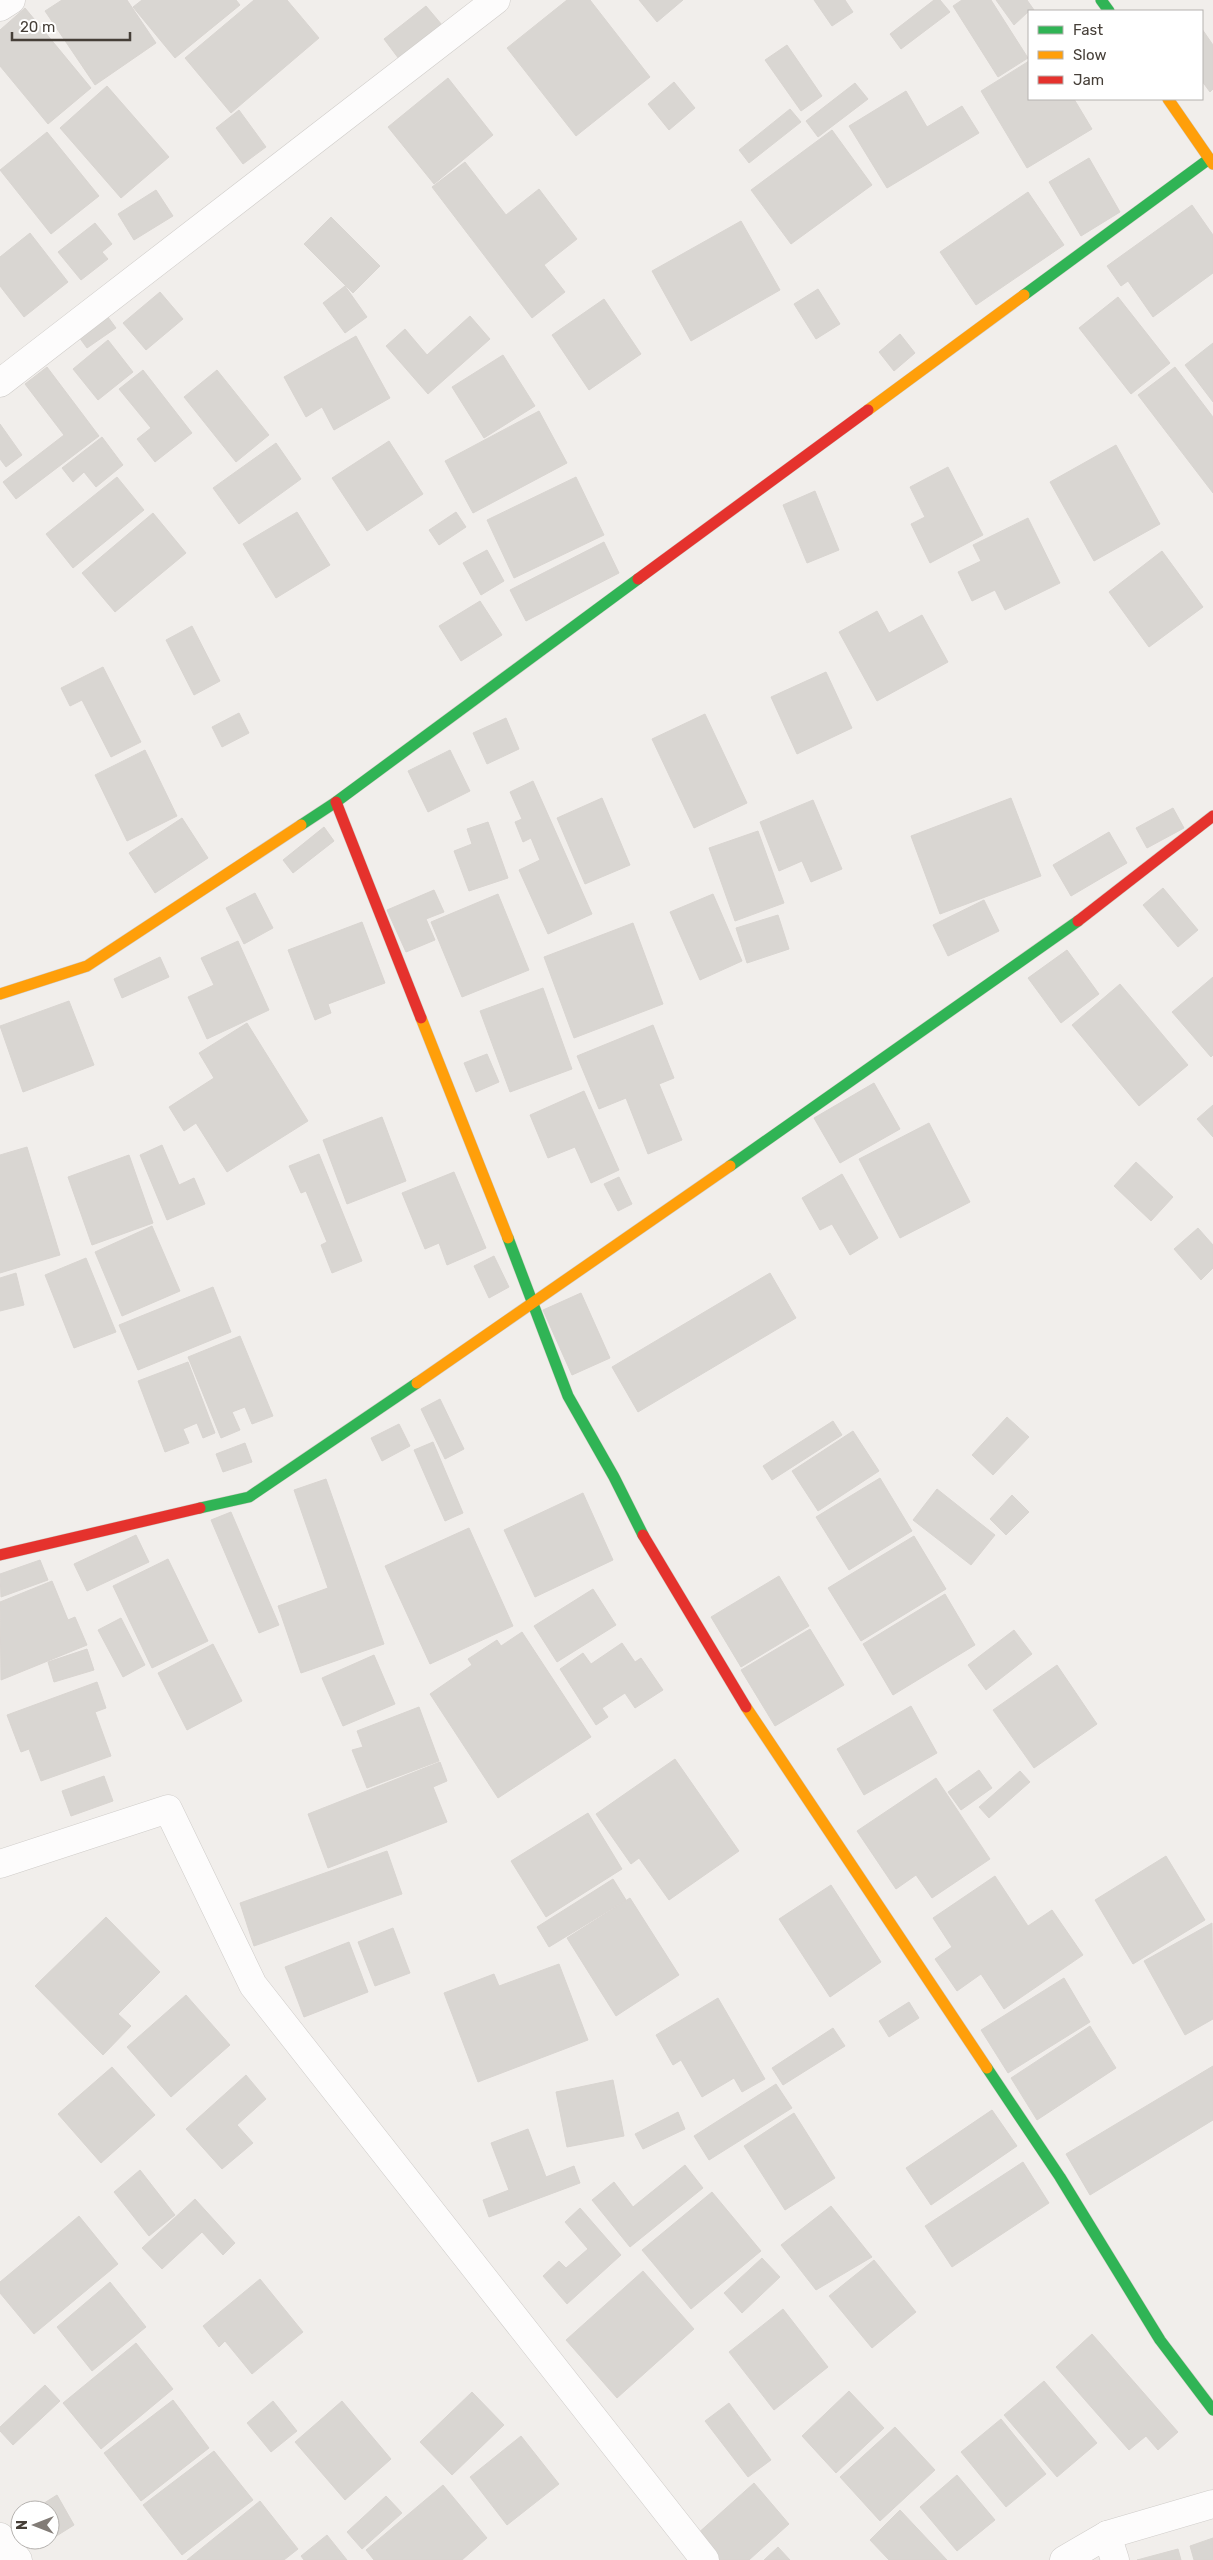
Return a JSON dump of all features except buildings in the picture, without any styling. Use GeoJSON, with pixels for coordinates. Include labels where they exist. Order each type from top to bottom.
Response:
{"type":"FeatureCollection","features":[{"type":"Feature","properties":{"kind":"street"},"geometry":{"type":"LineString","coordinates":[[0,7],[11,0]]}},
{"type":"Feature","properties":{"kind":"street"},"geometry":{"type":"LineString","coordinates":[[0,383],[496,0]]}},
{"type":"Feature","properties":{"kind":"street"},"geometry":{"type":"LineString","coordinates":[[0,994],[87,966],[336,802],[1211,161],[1169,100]]}},
{"type":"Feature","properties":{"kind":"street"},"geometry":{"type":"LineString","coordinates":[[336,802],[534,1303],[568,1396],[614,1477],[647,1544],[735,1690],[1060,2177],[1160,2340],[1213,2410]]}},
{"type":"Feature","properties":{"kind":"street"},"geometry":{"type":"LineString","coordinates":[[0,1555],[249,1497],[534,1303],[1064,932],[1213,816]]}},
{"type":"Feature","properties":{"kind":"street"},"geometry":{"type":"LineString","coordinates":[[0,1864],[168,1809],[252,1985],[705,2560]]}},
{"type":"Feature","properties":{"kind":"street"},"geometry":{"type":"LineString","coordinates":[[1064,2560],[1107,2534],[1213,2504]]}},
{"type":"Feature","properties":{"kind":"street"},"geometry":{"type":"LineString","coordinates":[[1107,2534],[1115,2560]]}},
{"type":"Feature","properties":{"kind":"street"},"geometry":{"type":"LineString","coordinates":[[0,2537],[18,2560]]}},
{"type":"Feature","properties":{"kind":"traffic: fast"},"geometry":{"type":"LineString","coordinates":[[1101,0],[1108,10]]}},
{"type":"Feature","properties":{"kind":"traffic: fast"},"geometry":{"type":"LineString","coordinates":[[1024,295],[1209,159]]}},
{"type":"Feature","properties":{"kind":"traffic: fast"},"geometry":{"type":"LineString","coordinates":[[301,825],[336,802],[638,579]]}},
{"type":"Feature","properties":{"kind":"traffic: fast"},"geometry":{"type":"LineString","coordinates":[[730,1166],[1078,921]]}},
{"type":"Feature","properties":{"kind":"traffic: fast"},"geometry":{"type":"LineString","coordinates":[[508,1238],[568,1396],[614,1477],[643,1535]]}},
{"type":"Feature","properties":{"kind":"traffic: fast"},"geometry":{"type":"LineString","coordinates":[[200,1508],[249,1497],[417,1383]]}},
{"type":"Feature","properties":{"kind":"traffic: fast"},"geometry":{"type":"LineString","coordinates":[[987,2068],[1060,2177],[1160,2340],[1213,2410]]}},
{"type":"Feature","properties":{"kind":"traffic: slow"},"geometry":{"type":"LineString","coordinates":[[1169,100],[1213,164]]}},
{"type":"Feature","properties":{"kind":"traffic: slow"},"geometry":{"type":"LineString","coordinates":[[868,410],[1024,295]]}},
{"type":"Feature","properties":{"kind":"traffic: slow"},"geometry":{"type":"LineString","coordinates":[[0,994],[87,966],[301,825]]}},
{"type":"Feature","properties":{"kind":"traffic: slow"},"geometry":{"type":"LineString","coordinates":[[421,1018],[508,1238]]}},
{"type":"Feature","properties":{"kind":"traffic: slow"},"geometry":{"type":"LineString","coordinates":[[417,1383],[730,1166]]}},
{"type":"Feature","properties":{"kind":"traffic: slow"},"geometry":{"type":"LineString","coordinates":[[746,1707],[987,2068]]}},
{"type":"Feature","properties":{"kind":"traffic: jam"},"geometry":{"type":"LineString","coordinates":[[638,579],[868,410]]}},
{"type":"Feature","properties":{"kind":"traffic: jam"},"geometry":{"type":"LineString","coordinates":[[336,802],[421,1018]]}},
{"type":"Feature","properties":{"kind":"traffic: jam"},"geometry":{"type":"LineString","coordinates":[[1078,921],[1213,816]]}},
{"type":"Feature","properties":{"kind":"traffic: jam"},"geometry":{"type":"LineString","coordinates":[[0,1555],[200,1508]]}},
{"type":"Feature","properties":{"kind":"traffic: jam"},"geometry":{"type":"LineString","coordinates":[[643,1535],[746,1707]]}}]}
